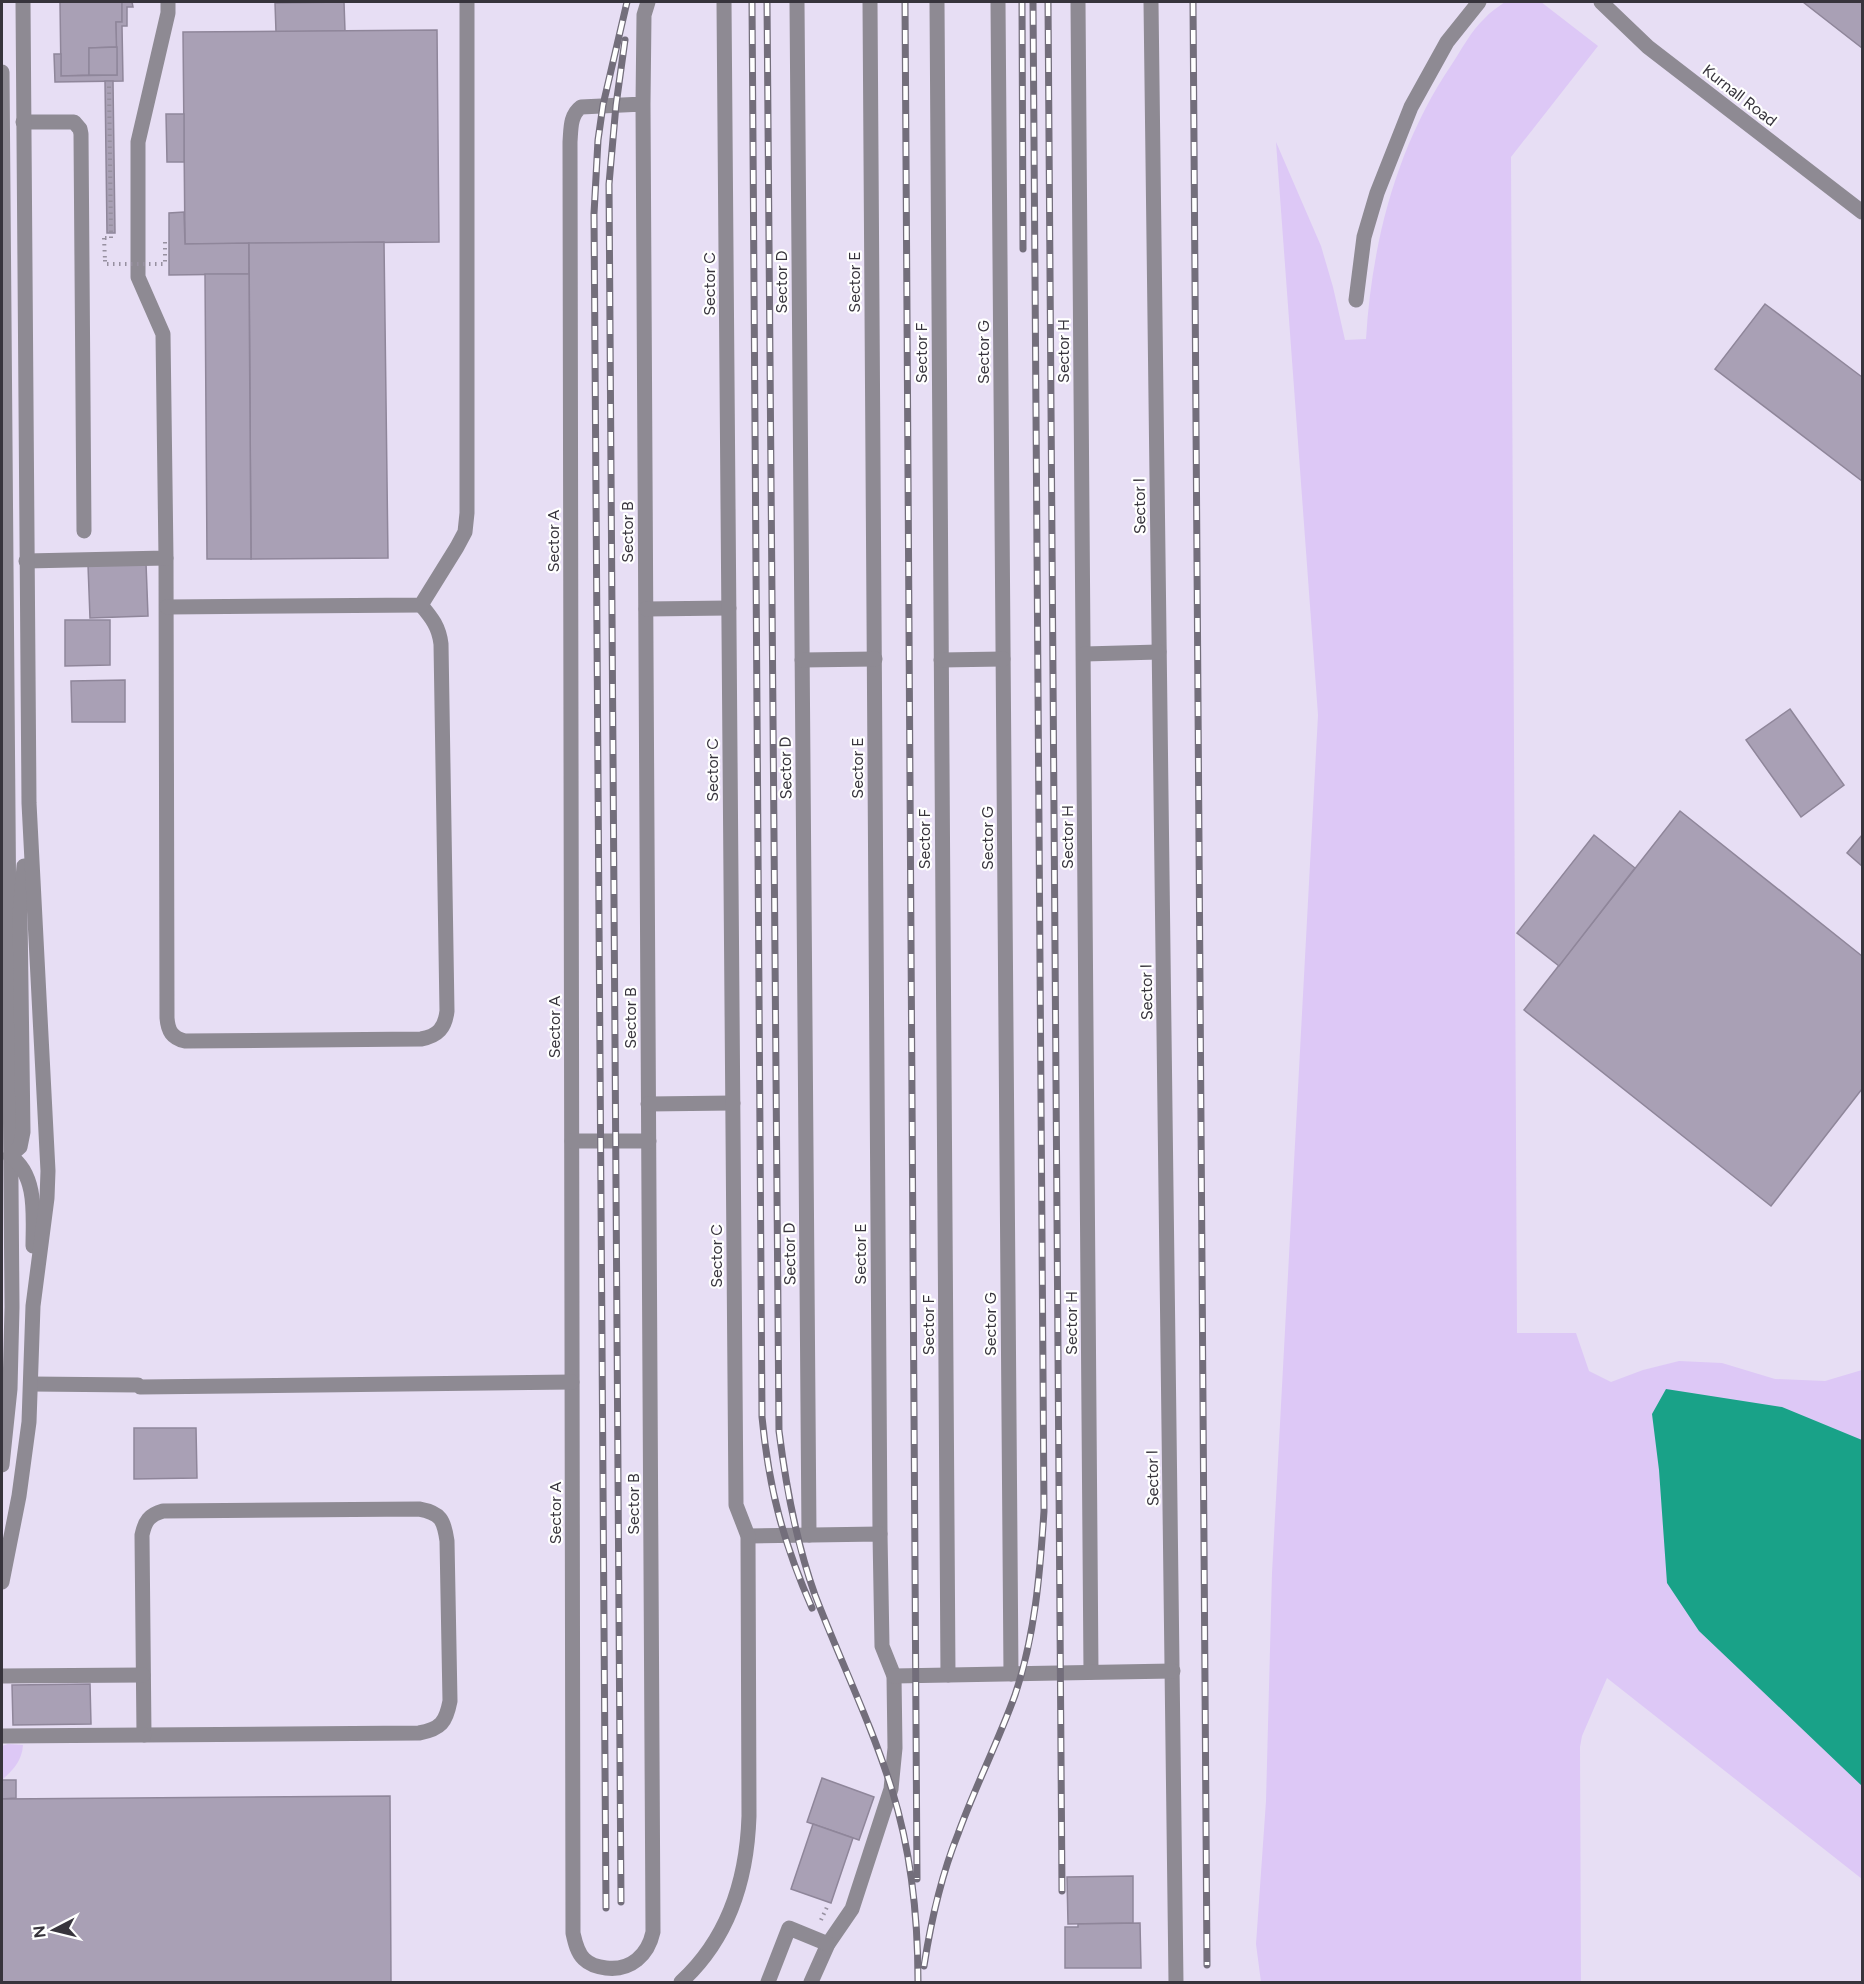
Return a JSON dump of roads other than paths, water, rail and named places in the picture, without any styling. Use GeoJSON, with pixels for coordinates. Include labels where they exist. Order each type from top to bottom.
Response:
{"type":"FeatureCollection","features":[{"type":"Feature","properties":{"kind":"street"},"geometry":{"type":"LineString","coordinates":[[22,2],[29,803],[48,1170],[47,1198],[33,1306]]}},
{"type":"Feature","properties":{"kind":"street"},"geometry":{"type":"LineString","coordinates":[[167,607],[421,605],[434,620],[440,631],[441,644],[447,1011],[445,1023],[440,1031],[431,1037],[421,1040],[185,1041],[171,1035],[167,1018],[167,607],[163,334],[138,277],[138,142],[168,13],[168,2]]}},
{"type":"Feature","properties":{"kind":"street"},"geometry":{"type":"LineString","coordinates":[[421,605],[458,547],[465,532],[467,513],[467,2]]}},
{"type":"Feature","properties":{"kind":"street","name":"Sector B"},"geometry":{"type":"LineString","coordinates":[[573,1933],[577,1947],[585,1960],[598,1967],[614,1969],[628,1966],[640,1958],[651,1945],[653,1932],[643,104],[644,15],[648,2]]}},
{"type":"Feature","properties":{"kind":"street","name":"Sector C"},"geometry":{"type":"LineString","coordinates":[[724,2],[736,1505],[748,1536]]}},
{"type":"Feature","properties":{"kind":"street","name":"Sector D"},"geometry":{"type":"LineString","coordinates":[[796,2],[809,1535]]}},
{"type":"Feature","properties":{"kind":"street","name":"Sector E"},"geometry":{"type":"LineString","coordinates":[[870,2],[880,1533],[882,1646],[894,1676]]}},
{"type":"Feature","properties":{"kind":"street","name":"Sector F"},"geometry":{"type":"LineString","coordinates":[[937,2],[948,1676]]}},
{"type":"Feature","properties":{"kind":"street","name":"Sector G"},"geometry":{"type":"LineString","coordinates":[[998,2],[1011,1674]]}},
{"type":"Feature","properties":{"kind":"street","name":"Sector H"},"geometry":{"type":"LineString","coordinates":[[1078,2],[1091,1672]]}},
{"type":"Feature","properties":{"kind":"street","name":"Sector I"},"geometry":{"type":"LineString","coordinates":[[1151,2],[1176,1983]]}},
{"type":"Feature","properties":{"kind":"street"},"geometry":{"type":"LineString","coordinates":[[1356,300],[1364,237],[1377,193],[1411,107],[1447,42],[1479,2]]}},
{"type":"Feature","properties":{"kind":"street","name":"Kurnall Road"},"geometry":{"type":"LineString","coordinates":[[1601,2],[1648,47],[1863,212]]}},
{"type":"Feature","properties":{"kind":"street"},"geometry":{"type":"LineString","coordinates":[[2,72],[6,1156],[11,1354],[2,1466]]}},
{"type":"Feature","properties":{"kind":"street","name":"Sector A"},"geometry":{"type":"LineString","coordinates":[[573,1933],[571,121],[581,106],[643,104]]}},
{"type":"Feature","properties":{"kind":"street"},"geometry":{"type":"LineString","coordinates":[[23,122],[74,122],[81,134],[84,531]]}},
{"type":"Feature","properties":{"kind":"street"},"geometry":{"type":"LineString","coordinates":[[26,561],[166,558]]}},
{"type":"Feature","properties":{"kind":"street"},"geometry":{"type":"LineString","coordinates":[[646,609],[729,608]]}},
{"type":"Feature","properties":{"kind":"street"},"geometry":{"type":"LineString","coordinates":[[1084,654],[1159,652]]}},
{"type":"Feature","properties":{"kind":"street"},"geometry":{"type":"LineString","coordinates":[[802,660],[874,659]]}},
{"type":"Feature","properties":{"kind":"street"},"geometry":{"type":"LineString","coordinates":[[941,660],[1003,659]]}},
{"type":"Feature","properties":{"kind":"street"},"geometry":{"type":"LineString","coordinates":[[6,1156],[20,1147],[23,1132],[20,914],[29,803]]}},
{"type":"Feature","properties":{"kind":"street"},"geometry":{"type":"LineString","coordinates":[[648,1104],[733,1103]]}},
{"type":"Feature","properties":{"kind":"street"},"geometry":{"type":"LineString","coordinates":[[572,1141],[649,1141]]}},
{"type":"Feature","properties":{"kind":"street"},"geometry":{"type":"LineString","coordinates":[[2,1582],[24,1461],[31,1384],[33,1306],[32,1195],[23,1169],[17,1161],[6,1156]]}},
{"type":"Feature","properties":{"kind":"street"},"geometry":{"type":"LineString","coordinates":[[31,1384],[138,1385],[140,1387],[572,1382]]}},
{"type":"Feature","properties":{"kind":"street"},"geometry":{"type":"LineString","coordinates":[[2,1736],[144,1735],[419,1733],[431,1731],[441,1725],[447,1716],[450,1701],[447,1540],[445,1525],[439,1516],[431,1511],[419,1509],[163,1511],[149,1517],[142,1534],[144,1735]]}},
{"type":"Feature","properties":{"kind":"street"},"geometry":{"type":"LineString","coordinates":[[681,1983],[707,1956],[733,1907],[748,1841],[748,1536],[880,1533]]}},
{"type":"Feature","properties":{"kind":"street"},"geometry":{"type":"LineString","coordinates":[[812,1983],[828,1944],[852,1909],[891,1789],[895,1748],[894,1676],[1173,1671]]}},
{"type":"Feature","properties":{"kind":"street"},"geometry":{"type":"LineString","coordinates":[[2,1676],[143,1675]]}},
{"type":"Feature","properties":{"kind":"street"},"geometry":{"type":"LineString","coordinates":[[768,1983],[789,1928],[828,1944]]}},
{"type":"Feature","properties":{"kind":"railway"},"geometry":{"type":"LineString","coordinates":[[606,1908],[594,214],[598,140],[603,105],[627,2]]}},
{"type":"Feature","properties":{"kind":"railway"},"geometry":{"type":"LineString","coordinates":[[752,2],[762,1417],[773,1492],[785,1538],[812,1608]]}},
{"type":"Feature","properties":{"kind":"railway"},"geometry":{"type":"LineString","coordinates":[[767,2],[779,1431],[792,1514],[808,1575],[875,1740],[899,1813],[912,1885],[917,1934],[918,1982]]}},
{"type":"Feature","properties":{"kind":"railway"},"geometry":{"type":"LineString","coordinates":[[905,2],[917,1879]]}},
{"type":"Feature","properties":{"kind":"railway"},"geometry":{"type":"LineString","coordinates":[[1022,2],[1023,249]]}},
{"type":"Feature","properties":{"kind":"railway"},"geometry":{"type":"LineString","coordinates":[[924,1966],[933,1916],[946,1866],[1022,1673],[1036,1604],[1044,1511],[1033,2]]}},
{"type":"Feature","properties":{"kind":"railway"},"geometry":{"type":"LineString","coordinates":[[1048,2],[1062,1891]]}},
{"type":"Feature","properties":{"kind":"railway"},"geometry":{"type":"LineString","coordinates":[[1193,2],[1207,1965]]}},
{"type":"Feature","properties":{"kind":"railway"},"geometry":{"type":"LineString","coordinates":[[621,1902],[609,184],[625,40]]}}]}
